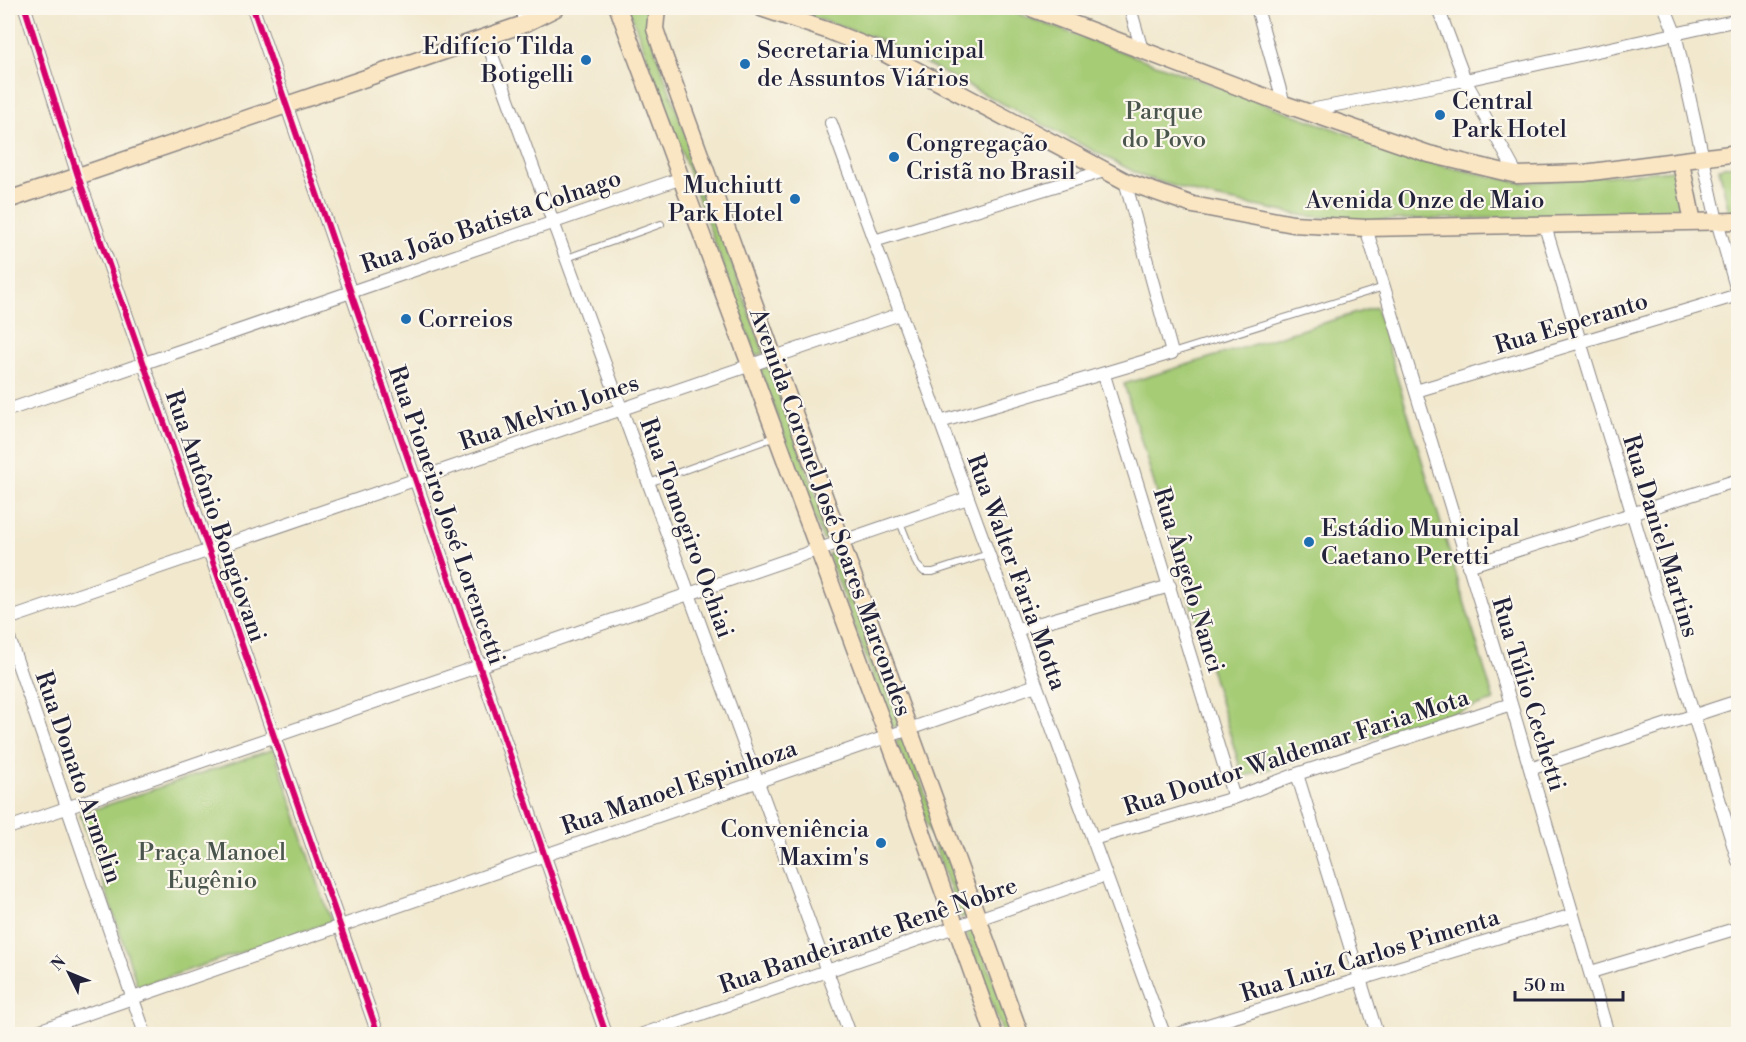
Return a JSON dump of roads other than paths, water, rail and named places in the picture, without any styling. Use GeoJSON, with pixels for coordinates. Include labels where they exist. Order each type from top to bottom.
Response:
{"type":"FeatureCollection","features":[{"type":"Feature","properties":{"kind":"street","name":"Rua Antônio Bongiovani"},"geometry":{"type":"LineString","coordinates":[[25,8],[78,176],[378,1035]]}},
{"type":"Feature","properties":{"kind":"street","name":"Rua Pioneiro José Lorencetti"},"geometry":{"type":"LineString","coordinates":[[253,8],[606,1035]]}},
{"type":"Feature","properties":{"kind":"street"},"geometry":{"type":"LineString","coordinates":[[8,200],[287,106],[485,36],[523,16],[556,8]]}},
{"type":"Feature","properties":{"kind":"street","name":"Avenida Coronel José Soares Marcondes"},"geometry":{"type":"LineString","coordinates":[[618,8],[888,737],[994,1035]]}},
{"type":"Feature","properties":{"kind":"street","name":"Avenida Coronel José Soares Marcondes"},"geometry":{"type":"LineString","coordinates":[[657,8],[656,29],[663,53],[1020,1035]]}},
{"type":"Feature","properties":{"kind":"street","name":"Avenida Onze de Maio"},"geometry":{"type":"LineString","coordinates":[[761,8],[829,31],[884,54],[1104,171],[1125,181],[1193,205],[1304,226],[1366,228],[1544,223],[1738,222]]}},
{"type":"Feature","properties":{"kind":"street"},"geometry":{"type":"LineString","coordinates":[[1031,8],[1284,104],[1429,154],[1517,175],[1584,173],[1681,163],[1738,153]]}},
{"type":"Feature","properties":{"kind":"street"},"geometry":{"type":"LineString","coordinates":[[1130,8],[1142,50]]}},
{"type":"Feature","properties":{"kind":"street"},"geometry":{"type":"LineString","coordinates":[[1257,8],[1284,104]]}},
{"type":"Feature","properties":{"kind":"street"},"geometry":{"type":"LineString","coordinates":[[1438,8],[1465,80],[1517,175]]}},
{"type":"Feature","properties":{"kind":"street"},"geometry":{"type":"LineString","coordinates":[[1665,8],[1675,33],[1717,221],[1738,295]]}},
{"type":"Feature","properties":{"kind":"street"},"geometry":{"type":"LineString","coordinates":[[1304,111],[1465,80],[1738,20]]}},
{"type":"Feature","properties":{"kind":"street","name":"Rua Tomogiro Ochiai"},"geometry":{"type":"LineString","coordinates":[[485,36],[850,1035]]}},
{"type":"Feature","properties":{"kind":"street","name":"Rua Walter Faria Motta"},"geometry":{"type":"LineString","coordinates":[[831,123],[1164,1035]]}},
{"type":"Feature","properties":{"kind":"street"},"geometry":{"type":"LineString","coordinates":[[1681,163],[1693,222]]}},
{"type":"Feature","properties":{"kind":"street"},"geometry":{"type":"LineString","coordinates":[[874,241],[1104,171]]}},
{"type":"Feature","properties":{"kind":"street","name":"Rua João Batista Colnago"},"geometry":{"type":"LineString","coordinates":[[8,410],[682,178]]}},
{"type":"Feature","properties":{"kind":"street"},"geometry":{"type":"LineString","coordinates":[[940,422],[1172,353],[1125,181]]}},
{"type":"Feature","properties":{"kind":"street","name":"Rua Daniel Martins"},"geometry":{"type":"LineString","coordinates":[[1544,223],[1738,861]]}},
{"type":"Feature","properties":{"kind":"street","name":"Rua Túlio Cechetti"},"geometry":{"type":"LineString","coordinates":[[1366,228],[1511,705],[1608,1035]]}},
{"type":"Feature","properties":{"kind":"street","name":"Rua Esperanto"},"geometry":{"type":"LineString","coordinates":[[1416,392],[1738,295]]}},
{"type":"Feature","properties":{"kind":"street","name":"Rua Melvin Jones"},"geometry":{"type":"LineString","coordinates":[[8,619],[900,314]]}},
{"type":"Feature","properties":{"kind":"street","name":"Rua Ângelo Nanci"},"geometry":{"type":"LineString","coordinates":[[1104,375],[1234,798]]}},
{"type":"Feature","properties":{"kind":"street"},"geometry":{"type":"LineString","coordinates":[[1468,566],[1738,480]]}},
{"type":"Feature","properties":{"kind":"street"},"geometry":{"type":"LineString","coordinates":[[8,828],[968,498]]}},
{"type":"Feature","properties":{"kind":"street"},"geometry":{"type":"LineString","coordinates":[[1016,630],[1170,586]]}},
{"type":"Feature","properties":{"kind":"street","name":"Rua Donato Armelin"},"geometry":{"type":"LineString","coordinates":[[8,635],[145,1035]]}},
{"type":"Feature","properties":{"kind":"street","name":"Rua Manoel Espinhoza"},"geometry":{"type":"LineString","coordinates":[[29,1035],[1036,685]]}},
{"type":"Feature","properties":{"kind":"street"},"geometry":{"type":"LineString","coordinates":[[1530,770],[1738,701]]}},
{"type":"Feature","properties":{"kind":"street","name":"Rua Doutor Waldemar Faria Mota"},"geometry":{"type":"LineString","coordinates":[[1093,839],[1234,798],[1297,774],[1511,705]]}},
{"type":"Feature","properties":{"kind":"street"},"geometry":{"type":"LineString","coordinates":[[1297,774],[1377,1035]]}},
{"type":"Feature","properties":{"kind":"street","name":"Rua Bandeirante Renê Nobre"},"geometry":{"type":"LineString","coordinates":[[643,1035],[1106,875]]}},
{"type":"Feature","properties":{"kind":"street","name":"Rua Luiz Carlos Pimenta"},"geometry":{"type":"LineString","coordinates":[[1178,1035],[1573,915]]}},
{"type":"Feature","properties":{"kind":"street"},"geometry":{"type":"LineString","coordinates":[[1590,972],[1738,928]]}},
{"type":"Feature","properties":{"kind":"lane"},"geometry":{"type":"LineString","coordinates":[[567,258],[661,224]]}},
{"type":"Feature","properties":{"kind":"lane"},"geometry":{"type":"LineString","coordinates":[[1172,353],[1385,286]]}},
{"type":"Feature","properties":{"kind":"lane"},"geometry":{"type":"LineString","coordinates":[[648,483],[777,436]]}},
{"type":"Feature","properties":{"kind":"lane"},"geometry":{"type":"LineString","coordinates":[[900,522],[917,565],[924,572],[933,572],[988,554]]}},
{"type":"Feature","properties":{"kind":"place","name":"Edifício Tilda Botigelli"},"geometry":{"type":"Point","coordinates":[586,60]}},
{"type":"Feature","properties":{"kind":"place","name":"Secretaria Municipal de Assuntos Viários"},"geometry":{"type":"Point","coordinates":[745,64]}},
{"type":"Feature","properties":{"kind":"place","name":"Central Park Hotel"},"geometry":{"type":"Point","coordinates":[1440,115]}},
{"type":"Feature","properties":{"kind":"place","name":"Congregação Cristã no Brasil"},"geometry":{"type":"Point","coordinates":[894,157]}},
{"type":"Feature","properties":{"kind":"place","name":"Muchiutt Park Hotel"},"geometry":{"type":"Point","coordinates":[795,199]}},
{"type":"Feature","properties":{"kind":"place","name":"Correios"},"geometry":{"type":"Point","coordinates":[406,319]}},
{"type":"Feature","properties":{"kind":"place","name":"Estádio Municipal Caetano Peretti"},"geometry":{"type":"Point","coordinates":[1309,542]}},
{"type":"Feature","properties":{"kind":"place","name":"Conveniência Maxim's"},"geometry":{"type":"Point","coordinates":[881,843]}},
{"type":"Feature","properties":{"kind":"park label","name":"Parque do Povo"},"geometry":{"type":"Point","coordinates":[1164,125]}},
{"type":"Feature","properties":{"kind":"park label","name":"Praça Manoel Eugênio"},"geometry":{"type":"Point","coordinates":[212,866]}}]}
